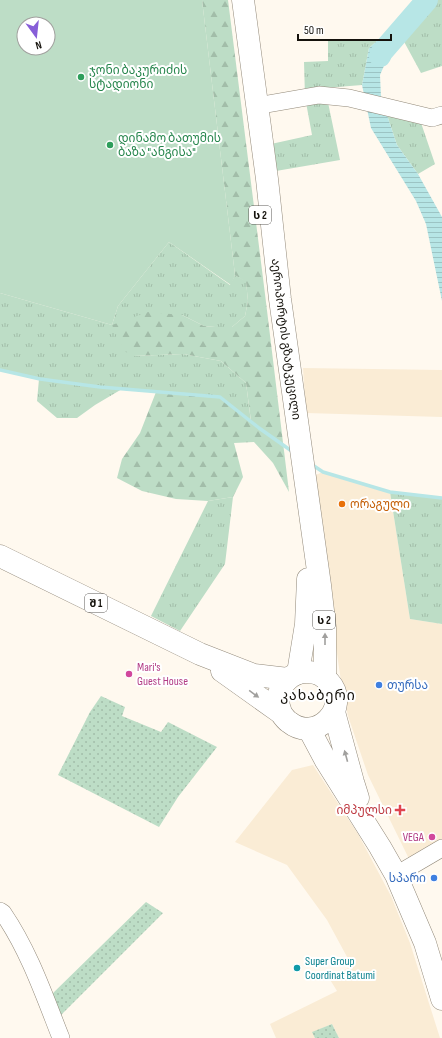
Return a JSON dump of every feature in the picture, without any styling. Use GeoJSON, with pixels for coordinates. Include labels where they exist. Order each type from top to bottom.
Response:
{"type":"FeatureCollection","features":[{"type":"Feature","properties":{"kind":"main road","name":"აეროპორტის გზატკეცილი"},"geometry":{"type":"LineString","coordinates":[[233,0],[240,68],[270,289],[325,628],[325,678]]}},
{"type":"Feature","properties":{"kind":"main road","name":"აეროპორტის გზატკეცილი"},"geometry":{"type":"LineString","coordinates":[[243,0],[293,429]]}},
{"type":"Feature","properties":{"kind":"main road","name":"აეროპორტის გზატკეცილი"},"geometry":{"type":"LineString","coordinates":[[293,676],[306,630],[309,584],[300,474]]}},
{"type":"Feature","properties":{"kind":"main road","name":"შ 1"},"geometry":{"type":"LineString","coordinates":[[0,556],[200,654],[254,676],[293,676]]}},
{"type":"Feature","properties":{"kind":"main road","name":"შ 1"},"geometry":{"type":"LineString","coordinates":[[200,654],[255,696],[281,713]]}},
{"type":"Feature","properties":{"kind":"main road"},"geometry":{"type":"LineString","coordinates":[[312,672],[325,678],[332,685],[336,694],[334,712],[328,721],[319,727],[309,729],[298,728],[288,722],[281,713],[278,701],[281,688],[293,676],[312,672]]}},
{"type":"Feature","properties":{"kind":"main road"},"geometry":{"type":"LineString","coordinates":[[334,712],[353,782],[371,832]]}},
{"type":"Feature","properties":{"kind":"main road"},"geometry":{"type":"LineString","coordinates":[[309,729],[326,761],[396,875],[426,943],[442,998]]}},
{"type":"Feature","properties":{"kind":"street"},"geometry":{"type":"LineString","coordinates":[[256,106],[319,95],[349,98],[432,118],[442,115]]}},
{"type":"Feature","properties":{"kind":"street"},"geometry":{"type":"LineString","coordinates":[[396,875],[442,848]]}},
{"type":"Feature","properties":{"kind":"street"},"geometry":{"type":"LineString","coordinates":[[0,911],[3,912],[16,932],[32,966],[61,1038]]}},
{"type":"Feature","properties":{"kind":"shaded area"},"geometry":{"type":"Polygon","coordinates":[[[303,368],[442,370],[442,417],[306,413],[303,368]]]}},
{"type":"Feature","properties":{"kind":"shaded area"},"geometry":{"type":"Polygon","coordinates":[[[323,472],[390,492],[410,619],[442,624],[442,845],[411,863],[368,775],[348,716],[341,681],[324,565],[313,476],[323,472]]]}},
{"type":"Feature","properties":{"kind":"shaded area"},"geometry":{"type":"Polygon","coordinates":[[[313,765],[358,834],[391,896],[410,943],[440,1038],[339,1038],[332,1024],[313,1032],[315,1038],[276,1038],[270,1024],[337,991],[329,978],[352,966],[327,920],[287,865],[235,842],[292,770],[313,765]]]}},
{"type":"Feature","properties":{"kind":"green space","name":"დინამო ბათუმის ბაზა \"ანგისა\""},"geometry":{"type":"Polygon","coordinates":[[[0,0],[202,0],[235,275],[231,285],[169,242],[118,306],[112,325],[0,293],[0,0]]]}},
{"type":"Feature","properties":{"kind":"green space"},"geometry":{"type":"Polygon","coordinates":[[[202,0],[228,0],[289,492],[273,463],[254,442],[234,443],[243,477],[233,497],[208,501],[176,499],[142,491],[117,478],[122,459],[140,433],[156,392],[220,397],[251,421],[246,383],[221,361],[183,354],[134,356],[124,351],[112,325],[148,312],[182,315],[204,326],[215,327],[232,327],[245,316],[248,301],[246,282],[235,275],[202,0]]]}},
{"type":"Feature","properties":{"kind":"green space"},"geometry":{"type":"Polygon","coordinates":[[[426,0],[442,0],[442,66],[421,73],[395,25],[426,0]]]}},
{"type":"Feature","properties":{"kind":"green space"},"geometry":{"type":"Polygon","coordinates":[[[378,40],[369,48],[362,85],[325,88],[340,160],[276,171],[271,144],[312,135],[305,97],[304,62],[328,61],[328,41],[378,40]]]}},
{"type":"Feature","properties":{"kind":"green space"},"geometry":{"type":"Polygon","coordinates":[[[381,97],[418,114],[435,164],[418,174],[397,145],[381,97]]]}},
{"type":"Feature","properties":{"kind":"green space"},"geometry":{"type":"Polygon","coordinates":[[[169,242],[230,285],[235,275],[246,281],[248,301],[245,316],[232,327],[215,327],[204,326],[182,315],[134,356],[183,354],[221,361],[246,383],[251,422],[220,397],[122,389],[77,418],[57,418],[37,401],[39,379],[0,370],[0,293],[112,325],[118,306],[169,242]]]}},
{"type":"Feature","properties":{"kind":"green space"},"geometry":{"type":"Polygon","coordinates":[[[390,492],[442,498],[442,624],[410,619],[390,492]]]}},
{"type":"Feature","properties":{"kind":"green space"},"geometry":{"type":"Polygon","coordinates":[[[233,497],[225,564],[180,631],[151,616],[208,501],[233,497]]]}},
{"type":"Feature","properties":{"kind":"green space"},"geometry":{"type":"Polygon","coordinates":[[[101,696],[125,707],[122,716],[161,732],[168,722],[217,747],[178,797],[159,827],[58,775],[90,712],[101,696]]]}},
{"type":"Feature","properties":{"kind":"green space"},"geometry":{"type":"Polygon","coordinates":[[[146,902],[163,913],[58,1018],[50,996],[146,902]]]}},
{"type":"Feature","properties":{"kind":"green space"},"geometry":{"type":"Polygon","coordinates":[[[332,1024],[339,1038],[315,1038],[312,1032],[332,1024]]]}},
{"type":"Feature","properties":{"kind":"water"},"geometry":{"type":"Polygon","coordinates":[[[395,25],[402,38],[390,52],[380,75],[381,97],[397,145],[418,174],[442,217],[442,301],[426,224],[416,201],[371,128],[362,85],[369,48],[395,25]]]}},
{"type":"Feature","properties":{"kind":"waterway"},"geometry":{"type":"LineString","coordinates":[[380,56],[427,0]]}},
{"type":"Feature","properties":{"kind":"waterway"},"geometry":{"type":"LineString","coordinates":[[0,370],[40,379],[100,387],[220,397],[259,428],[293,452]]}},
{"type":"Feature","properties":{"kind":"waterway"},"geometry":{"type":"LineString","coordinates":[[311,464],[323,472],[390,492],[442,498]]}},
{"type":"Feature","properties":{"kind":"place","name":"ჯონი ბაკურიძის სტადიონი"},"geometry":{"type":"Point","coordinates":[81,77]}},
{"type":"Feature","properties":{"kind":"place","name":"დინამო ბათუმის ბაზა \"ანგისა\""},"geometry":{"type":"Point","coordinates":[110,145]}},
{"type":"Feature","properties":{"kind":"place","name":"ორაგული"},"geometry":{"type":"Point","coordinates":[342,504]}},
{"type":"Feature","properties":{"kind":"place","name":"Mari's Guest House"},"geometry":{"type":"Point","coordinates":[129,674]}},
{"type":"Feature","properties":{"kind":"place","name":"თურსა"},"geometry":{"type":"Point","coordinates":[379,685]}},
{"type":"Feature","properties":{"kind":"place","name":"იმპულსი"},"geometry":{"type":"Point","coordinates":[400,810]}},
{"type":"Feature","properties":{"kind":"place","name":"VEGA"},"geometry":{"type":"Point","coordinates":[432,837]}},
{"type":"Feature","properties":{"kind":"place","name":"სპარი"},"geometry":{"type":"Point","coordinates":[434,878]}},
{"type":"Feature","properties":{"kind":"place","name":"Super Group Coordinat Batumi"},"geometry":{"type":"Point","coordinates":[297,968]}},
{"type":"Feature","properties":{"kind":"district","name":"კახაბერი"},"geometry":{"type":"Point","coordinates":[318,695]}}]}
